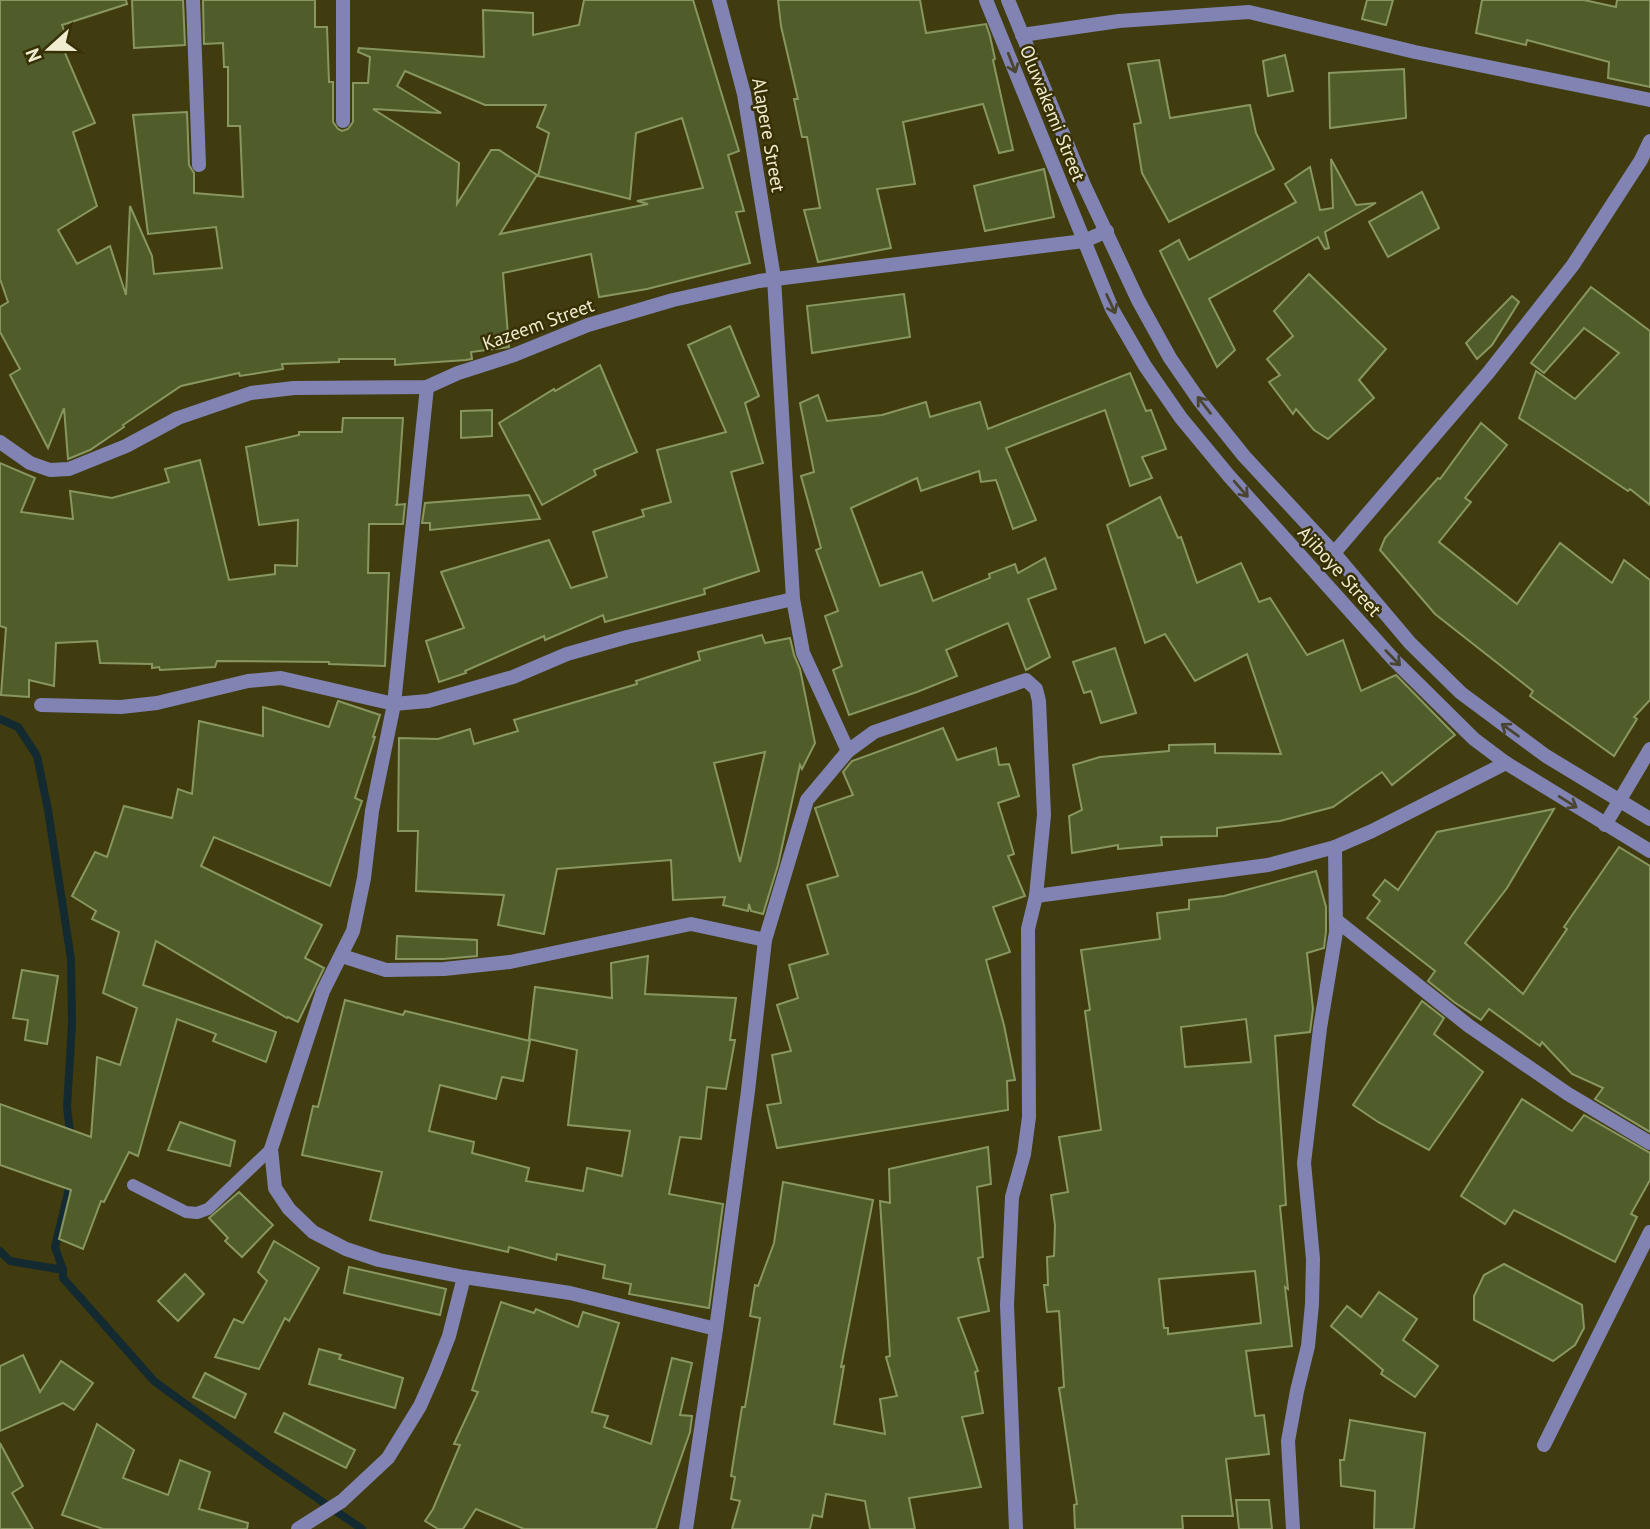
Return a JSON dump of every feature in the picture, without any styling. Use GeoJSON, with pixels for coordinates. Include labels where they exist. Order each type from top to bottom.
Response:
{"type":"FeatureCollection","features":[{"type":"Feature","properties":{"kind":"street"},"geometry":{"type":"LineString","coordinates":[[193,0],[199,165]]}},
{"type":"Feature","properties":{"kind":"street"},"geometry":{"type":"LineString","coordinates":[[342,121],[343,0]]}},
{"type":"Feature","properties":{"kind":"street","name":"Alapere Street"},"geometry":{"type":"LineString","coordinates":[[719,0],[744,94],[775,278],[793,599],[803,653],[848,751]]}},
{"type":"Feature","properties":{"kind":"street","name":"Oluwakemi Street"},"geometry":{"type":"LineString","coordinates":[[986,0],[1084,241]]}},
{"type":"Feature","properties":{"kind":"street","name":"Oluwakemi Street"},"geometry":{"type":"LineString","coordinates":[[1007,0],[1084,185],[1107,231]]}},
{"type":"Feature","properties":{"kind":"street"},"geometry":{"type":"LineString","coordinates":[[1022,35],[1250,6],[1415,52],[1650,100]]}},
{"type":"Feature","properties":{"kind":"street"},"geometry":{"type":"LineString","coordinates":[[1334,553],[1488,373],[1573,265],[1641,160],[1650,141]]}},
{"type":"Feature","properties":{"kind":"street","name":"Kazeem Street"},"geometry":{"type":"LineString","coordinates":[[0,442],[30,463],[50,470],[69,469],[126,446],[178,418],[251,393],[294,388],[427,387],[589,325],[673,300],[775,278],[1084,241],[1107,231]]}},
{"type":"Feature","properties":{"kind":"street","name":"Ajiboye Street"},"geometry":{"type":"LineString","coordinates":[[1107,231],[1138,300],[1170,359],[1244,456],[1334,553],[1410,643],[1461,694],[1546,757],[1650,819]]}},
{"type":"Feature","properties":{"kind":"street","name":"Ajiboye Street"},"geometry":{"type":"LineString","coordinates":[[1084,241],[1112,309],[1145,366],[1181,418],[1394,660],[1474,739],[1506,763],[1650,851]]}},
{"type":"Feature","properties":{"kind":"street"},"geometry":{"type":"LineString","coordinates":[[427,387],[394,704],[372,811],[364,878],[353,931],[323,991],[271,1149],[275,1188],[289,1209],[313,1233],[346,1249],[379,1260],[464,1278],[570,1293],[716,1329]]}},
{"type":"Feature","properties":{"kind":"street"},"geometry":{"type":"LineString","coordinates":[[41,705],[121,707],[157,703],[248,681],[281,678],[394,704],[428,701],[513,677],[568,654],[627,637],[793,599]]}},
{"type":"Feature","properties":{"kind":"street"},"geometry":{"type":"LineString","coordinates":[[686,1529],[748,1091],[765,940],[807,800],[848,751],[874,732],[1026,680],[1036,689],[1040,701],[1044,815],[1036,895],[1028,929],[1029,1117],[1024,1154],[1012,1197],[1007,1305],[1016,1529]]}},
{"type":"Feature","properties":{"kind":"street"},"geometry":{"type":"LineString","coordinates":[[1605,825],[1650,749]]}},
{"type":"Feature","properties":{"kind":"street"},"geometry":{"type":"LineString","coordinates":[[1036,895],[1268,864],[1335,847],[1506,763]]}},
{"type":"Feature","properties":{"kind":"street"},"geometry":{"type":"LineString","coordinates":[[1293,1529],[1288,1441],[1308,1346],[1312,1304],[1313,1259],[1304,1163],[1320,1028],[1336,932],[1335,847]]}},
{"type":"Feature","properties":{"kind":"street"},"geometry":{"type":"LineString","coordinates":[[1336,920],[1469,1026],[1568,1094],[1650,1143]]}},
{"type":"Feature","properties":{"kind":"street"},"geometry":{"type":"LineString","coordinates":[[342,956],[386,970],[444,969],[510,962],[691,925],[765,940]]}},
{"type":"Feature","properties":{"kind":"street"},"geometry":{"type":"LineString","coordinates":[[1544,1446],[1650,1232]]}},
{"type":"Feature","properties":{"kind":"street"},"geometry":{"type":"LineString","coordinates":[[298,1529],[342,1501],[388,1458],[420,1406],[449,1336],[464,1278]]}},
{"type":"Feature","properties":{"kind":"lane"},"geometry":{"type":"LineString","coordinates":[[133,1185],[186,1212],[197,1213],[208,1209],[271,1149]]}},
{"type":"Feature","properties":{"kind":"building"},"geometry":{"type":"Polygon","coordinates":[[[0,0],[126,0],[127,4],[62,25],[71,50],[65,53],[95,123],[73,132],[97,206],[58,230],[77,264],[110,246],[126,295],[130,206],[152,256],[154,274],[222,268],[216,227],[148,234],[133,115],[187,112],[189,165],[194,173],[194,193],[243,197],[240,126],[228,126],[228,67],[224,67],[223,43],[204,44],[203,0],[315,0],[315,27],[327,27],[329,82],[333,82],[333,122],[342,131],[348,129],[353,122],[353,83],[368,83],[370,57],[358,52],[359,48],[484,57],[483,10],[533,13],[533,35],[579,25],[584,0],[693,0],[739,151],[728,155],[744,211],[736,212],[750,263],[647,289],[599,297],[591,254],[503,273],[509,347],[471,352],[472,359],[466,360],[395,365],[395,359],[339,359],[339,362],[282,364],[283,369],[240,376],[239,373],[181,386],[90,450],[68,459],[64,408],[48,448],[10,375],[20,369],[0,332],[0,307],[8,302],[0,279],[0,0]],[[405,71],[397,86],[441,113],[373,109],[459,163],[457,204],[491,150],[499,150],[537,175],[500,234],[648,204],[637,201],[703,188],[682,118],[636,133],[630,199],[538,176],[549,133],[537,127],[546,105],[485,105],[405,71]]]}},
{"type":"Feature","properties":{"kind":"building"},"geometry":{"type":"Polygon","coordinates":[[[132,0],[183,0],[185,45],[134,48],[132,0]]]}},
{"type":"Feature","properties":{"kind":"building"},"geometry":{"type":"Polygon","coordinates":[[[778,0],[920,0],[926,33],[986,24],[1013,150],[999,153],[983,104],[903,122],[915,184],[877,189],[891,248],[818,262],[804,210],[820,208],[807,137],[802,137],[794,99],[798,99],[781,26],[778,0]]]}},
{"type":"Feature","properties":{"kind":"building"},"geometry":{"type":"Polygon","coordinates":[[[1367,0],[1393,0],[1386,25],[1362,19],[1367,0]]]}},
{"type":"Feature","properties":{"kind":"building"},"geometry":{"type":"Polygon","coordinates":[[[1482,0],[1584,0],[1616,7],[1617,0],[1650,0],[1650,87],[1608,78],[1609,62],[1527,40],[1526,45],[1476,33],[1482,0]]]}},
{"type":"Feature","properties":{"kind":"building"},"geometry":{"type":"Polygon","coordinates":[[[1285,55],[1293,91],[1268,96],[1263,61],[1285,55]]]}},
{"type":"Feature","properties":{"kind":"building"},"geometry":{"type":"Polygon","coordinates":[[[1159,60],[1170,118],[1250,105],[1256,133],[1274,169],[1169,222],[1142,173],[1134,124],[1141,123],[1128,64],[1159,60]]]}},
{"type":"Feature","properties":{"kind":"building"},"geometry":{"type":"Polygon","coordinates":[[[1404,69],[1406,118],[1330,128],[1329,73],[1404,69]]]}},
{"type":"Feature","properties":{"kind":"building"},"geometry":{"type":"Polygon","coordinates":[[[1331,159],[1356,205],[1376,203],[1325,232],[1329,248],[1325,249],[1318,237],[1209,299],[1235,350],[1217,367],[1160,251],[1179,240],[1189,260],[1296,202],[1285,184],[1310,167],[1320,210],[1333,208],[1331,159]]]}},
{"type":"Feature","properties":{"kind":"building"},"geometry":{"type":"Polygon","coordinates":[[[1044,169],[1054,217],[985,231],[974,186],[1044,169]]]}},
{"type":"Feature","properties":{"kind":"building"},"geometry":{"type":"Polygon","coordinates":[[[1422,192],[1439,228],[1388,257],[1369,222],[1422,192]]]}},
{"type":"Feature","properties":{"kind":"building"},"geometry":{"type":"Polygon","coordinates":[[[1309,274],[1386,349],[1359,380],[1374,398],[1328,439],[1314,430],[1296,409],[1293,414],[1269,382],[1280,375],[1267,359],[1293,336],[1274,311],[1309,274]]]}},
{"type":"Feature","properties":{"kind":"building"},"geometry":{"type":"Polygon","coordinates":[[[1591,287],[1650,331],[1650,505],[1630,489],[1628,491],[1519,418],[1536,371],[1575,399],[1619,353],[1584,328],[1544,373],[1531,363],[1591,287]]]}},
{"type":"Feature","properties":{"kind":"building"},"geometry":{"type":"Polygon","coordinates":[[[904,294],[910,337],[812,353],[807,306],[904,294]]]}},
{"type":"Feature","properties":{"kind":"building"},"geometry":{"type":"Polygon","coordinates":[[[1512,296],[1519,302],[1492,345],[1477,359],[1466,343],[1512,296]]]}},
{"type":"Feature","properties":{"kind":"building"},"geometry":{"type":"Polygon","coordinates":[[[730,326],[759,396],[745,403],[763,463],[731,472],[759,571],[704,589],[705,594],[605,622],[603,615],[545,640],[544,636],[465,671],[466,673],[439,682],[426,641],[464,628],[441,572],[549,540],[571,588],[607,577],[593,532],[644,516],[642,510],[671,502],[657,450],[726,432],[688,345],[730,326]]]}},
{"type":"Feature","properties":{"kind":"building"},"geometry":{"type":"Polygon","coordinates":[[[600,365],[637,452],[594,470],[596,475],[542,505],[499,423],[600,365]]]}},
{"type":"Feature","properties":{"kind":"building"},"geometry":{"type":"Polygon","coordinates":[[[1130,373],[1146,411],[1151,410],[1166,449],[1142,457],[1152,478],[1130,486],[1105,410],[1006,448],[1036,520],[1013,529],[996,480],[981,482],[979,471],[921,491],[917,478],[851,508],[880,586],[922,572],[933,601],[990,578],[989,574],[1015,564],[1018,573],[1045,558],[1056,589],[1028,599],[1050,657],[1026,670],[1008,623],[946,650],[957,676],[849,715],[833,670],[842,666],[825,616],[838,611],[816,550],[821,548],[801,476],[814,472],[800,403],[818,395],[827,421],[882,415],[926,402],[930,417],[980,402],[988,429],[1130,373]]]}},
{"type":"Feature","properties":{"kind":"building"},"geometry":{"type":"Polygon","coordinates":[[[492,410],[492,436],[461,438],[461,411],[492,410]]]}},
{"type":"Feature","properties":{"kind":"building"},"geometry":{"type":"Polygon","coordinates":[[[343,418],[403,418],[397,505],[405,504],[403,524],[369,524],[368,573],[389,573],[385,666],[329,662],[217,661],[215,667],[160,670],[159,667],[152,668],[152,664],[100,663],[97,641],[56,643],[54,686],[29,680],[29,697],[1,695],[6,628],[0,626],[0,463],[35,478],[21,512],[73,519],[70,491],[112,498],[169,482],[165,469],[200,460],[229,580],[275,574],[275,565],[297,566],[298,520],[259,525],[246,447],[299,435],[299,432],[342,432],[343,418]]]}},
{"type":"Feature","properties":{"kind":"building"},"geometry":{"type":"Polygon","coordinates":[[[1481,423],[1507,445],[1465,498],[1471,502],[1439,542],[1517,604],[1560,543],[1612,583],[1624,560],[1650,580],[1650,700],[1634,717],[1637,719],[1614,756],[1530,696],[1533,691],[1435,614],[1380,550],[1385,538],[1438,478],[1440,479],[1481,423]]]}},
{"type":"Feature","properties":{"kind":"building"},"geometry":{"type":"Polygon","coordinates":[[[529,495],[540,519],[430,530],[430,523],[422,523],[425,503],[529,495]]]}},
{"type":"Feature","properties":{"kind":"building"},"geometry":{"type":"Polygon","coordinates":[[[1160,497],[1178,538],[1181,537],[1197,583],[1241,563],[1259,602],[1270,598],[1307,655],[1343,640],[1361,691],[1396,675],[1455,735],[1392,785],[1382,772],[1333,807],[1280,821],[1217,828],[1217,836],[1161,837],[1162,845],[1118,849],[1118,845],[1072,853],[1069,816],[1082,810],[1073,765],[1100,757],[1169,751],[1169,745],[1215,744],[1215,753],[1281,754],[1247,654],[1195,681],[1165,634],[1145,643],[1107,525],[1160,497]]]}},
{"type":"Feature","properties":{"kind":"building"},"geometry":{"type":"Polygon","coordinates":[[[762,635],[765,643],[790,638],[800,669],[815,743],[802,769],[800,765],[778,865],[763,914],[751,911],[749,904],[748,911],[723,905],[725,897],[673,900],[671,860],[557,869],[544,934],[498,925],[504,895],[416,891],[418,831],[398,831],[399,738],[438,739],[470,729],[474,744],[518,731],[514,720],[637,684],[636,681],[700,660],[698,652],[762,635]],[[765,752],[714,763],[740,862],[765,752]]]}},
{"type":"Feature","properties":{"kind":"building"},"geometry":{"type":"Polygon","coordinates":[[[1115,648],[1136,713],[1101,723],[1091,691],[1084,693],[1073,662],[1115,648]]]}},
{"type":"Feature","properties":{"kind":"building"},"geometry":{"type":"Polygon","coordinates":[[[338,701],[380,715],[355,798],[362,801],[330,886],[214,837],[201,866],[322,925],[305,958],[324,968],[298,1022],[156,941],[143,985],[276,1032],[266,1062],[213,1041],[216,1034],[177,1019],[138,1156],[129,1152],[104,1202],[101,1201],[83,1249],[59,1239],[71,1190],[0,1165],[0,1104],[91,1137],[97,1057],[120,1065],[137,1008],[103,993],[119,932],[92,919],[96,911],[72,896],[95,852],[107,857],[124,806],[172,818],[178,789],[192,794],[199,721],[263,736],[263,707],[329,727],[338,701]]]}},
{"type":"Feature","properties":{"kind":"building"},"geometry":{"type":"Polygon","coordinates":[[[943,728],[957,760],[996,748],[999,765],[1009,764],[1019,796],[998,803],[1014,854],[1008,856],[1025,896],[993,907],[1010,952],[986,960],[1004,1025],[1015,1080],[1007,1081],[1008,1110],[777,1148],[767,1105],[781,1103],[772,1055],[791,1051],[777,1005],[798,998],[789,965],[828,954],[807,885],[838,876],[815,808],[853,795],[843,772],[852,761],[943,728]]]}},
{"type":"Feature","properties":{"kind":"building"},"geometry":{"type":"Polygon","coordinates":[[[1554,809],[1507,888],[1465,943],[1523,994],[1567,929],[1564,927],[1619,847],[1650,866],[1650,1132],[1595,1099],[1603,1088],[1572,1074],[1542,1042],[1540,1046],[1489,1009],[1481,1020],[1454,1002],[1428,981],[1435,971],[1367,918],[1380,901],[1373,895],[1385,880],[1398,890],[1437,832],[1554,809]]]}},
{"type":"Feature","properties":{"kind":"building"},"geometry":{"type":"Polygon","coordinates":[[[1316,871],[1326,907],[1324,948],[1307,953],[1313,1009],[1310,1032],[1275,1036],[1286,1205],[1280,1206],[1292,1346],[1246,1351],[1255,1416],[1264,1415],[1269,1454],[1226,1459],[1233,1516],[1182,1516],[1183,1529],[1075,1529],[1074,1505],[1077,1504],[1059,1388],[1064,1387],[1059,1311],[1047,1312],[1044,1285],[1048,1285],[1047,1257],[1054,1256],[1055,1225],[1051,1195],[1068,1192],[1059,1137],[1101,1130],[1085,1011],[1090,1010],[1081,950],[1160,939],[1157,913],[1189,909],[1189,900],[1224,896],[1316,871]],[[1246,1019],[1181,1027],[1185,1067],[1251,1062],[1246,1019]],[[1255,1271],[1159,1279],[1164,1328],[1168,1328],[1168,1334],[1261,1323],[1255,1271]]]}},
{"type":"Feature","properties":{"kind":"building"},"geometry":{"type":"Polygon","coordinates":[[[397,936],[477,940],[477,956],[396,959],[397,936]]]}},
{"type":"Feature","properties":{"kind":"building"},"geometry":{"type":"Polygon","coordinates":[[[648,956],[645,994],[736,998],[730,1040],[735,1040],[726,1089],[707,1087],[701,1139],[680,1137],[669,1194],[723,1204],[709,1308],[629,1294],[631,1284],[603,1278],[605,1265],[557,1254],[556,1260],[509,1247],[508,1252],[370,1220],[382,1172],[302,1155],[313,1106],[318,1107],[345,1000],[403,1015],[405,1011],[530,1041],[523,1081],[502,1077],[496,1099],[440,1085],[429,1131],[474,1142],[472,1153],[529,1168],[526,1181],[583,1191],[587,1168],[622,1176],[630,1131],[568,1125],[577,1050],[529,1039],[535,987],[612,998],[611,963],[648,956]]]}},
{"type":"Feature","properties":{"kind":"building"},"geometry":{"type":"Polygon","coordinates":[[[22,970],[58,976],[47,1044],[25,1040],[28,1020],[13,1018],[22,970]]]}},
{"type":"Feature","properties":{"kind":"building"},"geometry":{"type":"Polygon","coordinates":[[[1422,1001],[1444,1018],[1434,1034],[1483,1072],[1429,1150],[1353,1105],[1422,1001]]]}},
{"type":"Feature","properties":{"kind":"building"},"geometry":{"type":"Polygon","coordinates":[[[1522,1099],[1572,1131],[1584,1115],[1650,1153],[1650,1180],[1631,1214],[1637,1217],[1615,1262],[1514,1210],[1505,1224],[1461,1196],[1522,1099]]]}},
{"type":"Feature","properties":{"kind":"building"},"geometry":{"type":"Polygon","coordinates":[[[180,1122],[235,1141],[230,1166],[168,1150],[180,1122]]]}},
{"type":"Feature","properties":{"kind":"building"},"geometry":{"type":"Polygon","coordinates":[[[988,1147],[991,1184],[977,1187],[983,1257],[978,1258],[989,1311],[958,1318],[978,1371],[975,1372],[983,1413],[962,1417],[981,1487],[909,1498],[915,1529],[870,1529],[865,1501],[826,1494],[822,1517],[813,1515],[810,1529],[732,1529],[740,1501],[731,1499],[735,1477],[731,1476],[760,1318],[750,1316],[755,1285],[758,1286],[774,1243],[783,1182],[873,1200],[841,1367],[844,1366],[834,1424],[885,1434],[880,1399],[897,1396],[886,1357],[890,1356],[880,1201],[890,1203],[889,1169],[988,1147]]]}},
{"type":"Feature","properties":{"kind":"building"},"geometry":{"type":"Polygon","coordinates":[[[239,1192],[273,1225],[242,1257],[225,1241],[228,1238],[209,1218],[239,1192]]]}},
{"type":"Feature","properties":{"kind":"building"},"geometry":{"type":"Polygon","coordinates":[[[274,1241],[319,1268],[289,1321],[285,1318],[259,1369],[215,1357],[234,1319],[243,1323],[267,1281],[258,1272],[274,1241]]]}},
{"type":"Feature","properties":{"kind":"building"},"geometry":{"type":"Polygon","coordinates":[[[1504,1264],[1582,1305],[1584,1328],[1575,1345],[1553,1361],[1474,1320],[1474,1296],[1484,1275],[1504,1264]]]}},
{"type":"Feature","properties":{"kind":"building"},"geometry":{"type":"Polygon","coordinates":[[[349,1267],[446,1289],[440,1315],[344,1293],[349,1267]]]}},
{"type":"Feature","properties":{"kind":"building"},"geometry":{"type":"Polygon","coordinates":[[[185,1274],[204,1294],[178,1321],[158,1301],[185,1274]]]}},
{"type":"Feature","properties":{"kind":"building"},"geometry":{"type":"Polygon","coordinates":[[[1379,1292],[1417,1319],[1403,1340],[1438,1366],[1415,1397],[1381,1374],[1383,1370],[1331,1326],[1347,1306],[1361,1317],[1379,1292]]]}},
{"type":"Feature","properties":{"kind":"building"},"geometry":{"type":"Polygon","coordinates":[[[501,1302],[534,1313],[536,1309],[578,1327],[583,1312],[619,1323],[592,1412],[608,1416],[604,1427],[651,1444],[672,1358],[692,1363],[680,1415],[692,1416],[690,1432],[656,1529],[524,1529],[476,1509],[463,1529],[438,1529],[425,1521],[433,1509],[460,1445],[454,1444],[478,1392],[472,1390],[501,1302]]]}},
{"type":"Feature","properties":{"kind":"building"},"geometry":{"type":"Polygon","coordinates":[[[319,1349],[341,1355],[339,1359],[403,1378],[395,1408],[309,1384],[319,1349]]]}},
{"type":"Feature","properties":{"kind":"building"},"geometry":{"type":"Polygon","coordinates":[[[23,1355],[40,1392],[61,1361],[93,1383],[74,1410],[63,1403],[0,1431],[0,1366],[23,1355]]]}},
{"type":"Feature","properties":{"kind":"building"},"geometry":{"type":"Polygon","coordinates":[[[205,1373],[246,1394],[235,1418],[193,1397],[205,1373]]]}},
{"type":"Feature","properties":{"kind":"building"},"geometry":{"type":"Polygon","coordinates":[[[284,1413],[355,1450],[346,1468],[275,1432],[284,1413]]]}},
{"type":"Feature","properties":{"kind":"building"},"geometry":{"type":"Polygon","coordinates":[[[1350,1420],[1425,1433],[1414,1529],[1374,1529],[1375,1491],[1341,1486],[1340,1460],[1344,1460],[1350,1420]]]}},
{"type":"Feature","properties":{"kind":"building"},"geometry":{"type":"Polygon","coordinates":[[[97,1424],[134,1450],[123,1478],[168,1495],[180,1460],[210,1472],[199,1509],[248,1523],[247,1529],[103,1529],[62,1515],[97,1424]]]}},
{"type":"Feature","properties":{"kind":"building"},"geometry":{"type":"Polygon","coordinates":[[[0,1443],[23,1486],[12,1493],[33,1529],[0,1529],[0,1443]]]}},
{"type":"Feature","properties":{"kind":"building"},"geometry":{"type":"Polygon","coordinates":[[[1236,1500],[1269,1500],[1272,1529],[1239,1529],[1236,1500]]]}},
{"type":"Feature","properties":{"kind":"waterway"},"geometry":{"type":"LineString","coordinates":[[0,719],[18,727],[37,756],[48,810],[71,959],[72,1024],[67,1107],[71,1140]]}},
{"type":"Feature","properties":{"kind":"waterway"},"geometry":{"type":"LineString","coordinates":[[63,1270],[55,1247],[71,1180]]}},
{"type":"Feature","properties":{"kind":"waterway"},"geometry":{"type":"LineString","coordinates":[[0,1251],[10,1261],[63,1270],[63,1278],[154,1381],[362,1529]]}}]}
